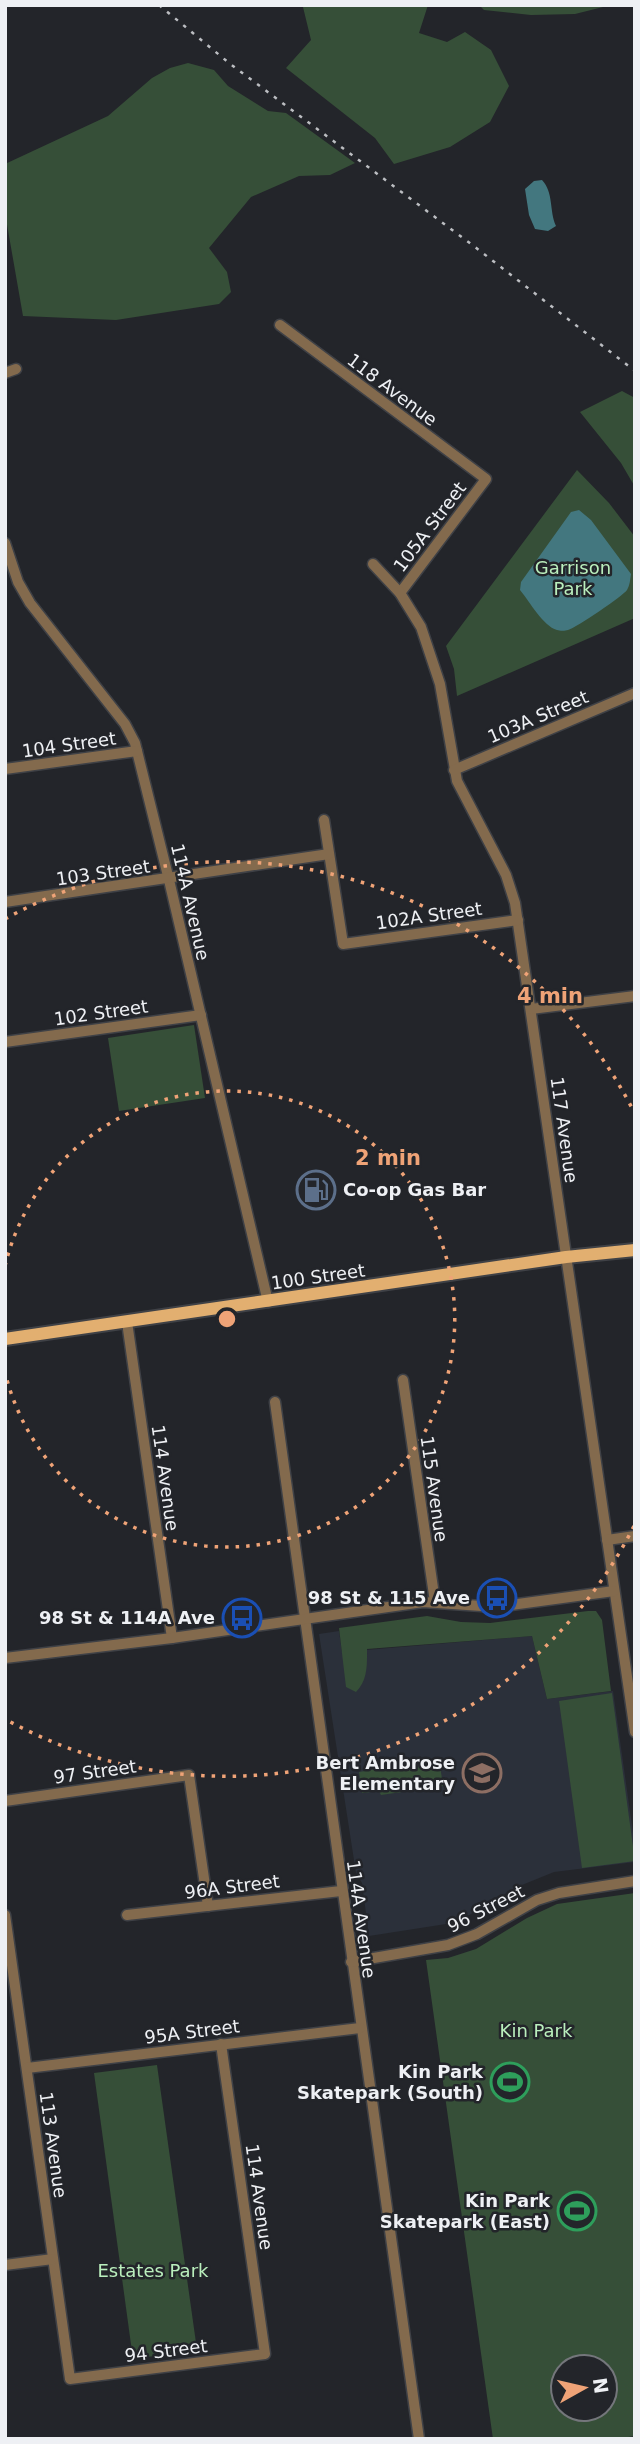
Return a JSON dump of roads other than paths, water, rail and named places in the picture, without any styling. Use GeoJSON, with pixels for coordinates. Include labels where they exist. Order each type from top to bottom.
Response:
{"type":"FeatureCollection","features":[{"type":"Feature","properties":{"kind":"main road","name":"100 Street"},"geometry":{"type":"LineString","coordinates":[[5,1339],[566,1257],[635,1250]]}},
{"type":"Feature","properties":{"kind":"street","name":"118 Avenue"},"geometry":{"type":"LineString","coordinates":[[280,325],[485,479]]}},
{"type":"Feature","properties":{"kind":"street"},"geometry":{"type":"LineString","coordinates":[[5,373],[16,369]]}},
{"type":"Feature","properties":{"kind":"street","name":"105A Street"},"geometry":{"type":"LineString","coordinates":[[400,593],[485,479]]}},
{"type":"Feature","properties":{"kind":"street","name":"114A Avenue"},"geometry":{"type":"LineString","coordinates":[[5,543],[23,592],[125,724],[137,751],[268,1302]]}},
{"type":"Feature","properties":{"kind":"street","name":"117 Avenue"},"geometry":{"type":"LineString","coordinates":[[373,564],[400,593],[421,626],[437,668],[454,770],[463,794],[506,875],[519,919],[614,1591],[630,1666],[635,1732]]}},
{"type":"Feature","properties":{"kind":"street","name":"103A Street"},"geometry":{"type":"LineString","coordinates":[[454,770],[635,693]]}},
{"type":"Feature","properties":{"kind":"street","name":"104 Street"},"geometry":{"type":"LineString","coordinates":[[5,769],[137,751]]}},
{"type":"Feature","properties":{"kind":"street"},"geometry":{"type":"LineString","coordinates":[[324,820],[329,854]]}},
{"type":"Feature","properties":{"kind":"street","name":"103 Street"},"geometry":{"type":"LineString","coordinates":[[5,902],[169,880],[329,854]]}},
{"type":"Feature","properties":{"kind":"street","name":"102A Street"},"geometry":{"type":"LineString","coordinates":[[329,854],[343,944],[519,919]]}},
{"type":"Feature","properties":{"kind":"street"},"geometry":{"type":"LineString","coordinates":[[531,1009],[635,996]]}},
{"type":"Feature","properties":{"kind":"street","name":"102 Street"},"geometry":{"type":"LineString","coordinates":[[5,1042],[201,1015]]}},
{"type":"Feature","properties":{"kind":"street","name":"114 Avenue"},"geometry":{"type":"LineString","coordinates":[[127,1322],[172,1639]]}},
{"type":"Feature","properties":{"kind":"street","name":"115 Avenue"},"geometry":{"type":"LineString","coordinates":[[403,1380],[435,1602]]}},
{"type":"Feature","properties":{"kind":"street","name":"114A Avenue"},"geometry":{"type":"LineString","coordinates":[[275,1402],[419,2439]]}},
{"type":"Feature","properties":{"kind":"street"},"geometry":{"type":"LineString","coordinates":[[607,1540],[635,1536]]}},
{"type":"Feature","properties":{"kind":"street"},"geometry":{"type":"LineString","coordinates":[[5,1658],[172,1639],[435,1602],[454,1606],[496,1607],[614,1591]]}},
{"type":"Feature","properties":{"kind":"street","name":"97 Street"},"geometry":{"type":"LineString","coordinates":[[5,1801],[189,1775],[208,1906]]}},
{"type":"Feature","properties":{"kind":"street","name":"96 Street"},"geometry":{"type":"LineString","coordinates":[[351,1962],[448,1945],[477,1934],[537,1900],[559,1893],[635,1881]]}},
{"type":"Feature","properties":{"kind":"street","name":"96A Street"},"geometry":{"type":"LineString","coordinates":[[127,1915],[341,1891]]}},
{"type":"Feature","properties":{"kind":"street","name":"113 Avenue"},"geometry":{"type":"LineString","coordinates":[[5,1916],[10,1992],[27,2068],[70,2379]]}},
{"type":"Feature","properties":{"kind":"street","name":"95A Street"},"geometry":{"type":"LineString","coordinates":[[27,2068],[360,2028]]}},
{"type":"Feature","properties":{"kind":"street","name":"114 Avenue"},"geometry":{"type":"LineString","coordinates":[[221,2044],[265,2354]]}},
{"type":"Feature","properties":{"kind":"street"},"geometry":{"type":"LineString","coordinates":[[5,2265],[53,2259]]}},
{"type":"Feature","properties":{"kind":"street","name":"94 Street"},"geometry":{"type":"LineString","coordinates":[[70,2379],[265,2354]]}},
{"type":"Feature","properties":{"kind":"water"},"geometry":{"type":"Polygon","coordinates":[[[542,180],[550,196],[556,226],[548,231],[535,229],[529,215],[525,189],[534,181],[542,180]]]}},
{"type":"Feature","properties":{"kind":"water"},"geometry":{"type":"Polygon","coordinates":[[[579,510],[591,520],[631,574],[627,590],[609,605],[573,628],[560,631],[552,628],[537,613],[520,590],[521,582],[571,512],[579,510]]]}},
{"type":"Feature","properties":{"kind":"railway"},"geometry":{"type":"LineString","coordinates":[[159,5],[229,63],[635,371]]}},
{"type":"Feature","properties":{"kind":"place","name":"Co-op Gas Bar"},"geometry":{"type":"Point","coordinates":[316,1190]}},
{"type":"Feature","properties":{"kind":"place","name":"98 St & 115 Ave"},"geometry":{"type":"Point","coordinates":[497,1598]}},
{"type":"Feature","properties":{"kind":"place","name":"98 St & 114A Ave"},"geometry":{"type":"Point","coordinates":[242,1618]}},
{"type":"Feature","properties":{"kind":"place","name":"Bert Ambrose Elementary"},"geometry":{"type":"Point","coordinates":[482,1773]}},
{"type":"Feature","properties":{"kind":"place","name":"Kin Park Skatepark (South)"},"geometry":{"type":"Point","coordinates":[510,2082]}},
{"type":"Feature","properties":{"kind":"place","name":"Kin Park Skatepark (East)"},"geometry":{"type":"Point","coordinates":[577,2211]}},
{"type":"Feature","properties":{"kind":"park label","name":"Garrison Park"},"geometry":{"type":"Point","coordinates":[573,578]}},
{"type":"Feature","properties":{"kind":"park label","name":"Kin Park"},"geometry":{"type":"Point","coordinates":[536,2031]}},
{"type":"Feature","properties":{"kind":"park label","name":"Estates Park"},"geometry":{"type":"Point","coordinates":[153,2271]}}]}
